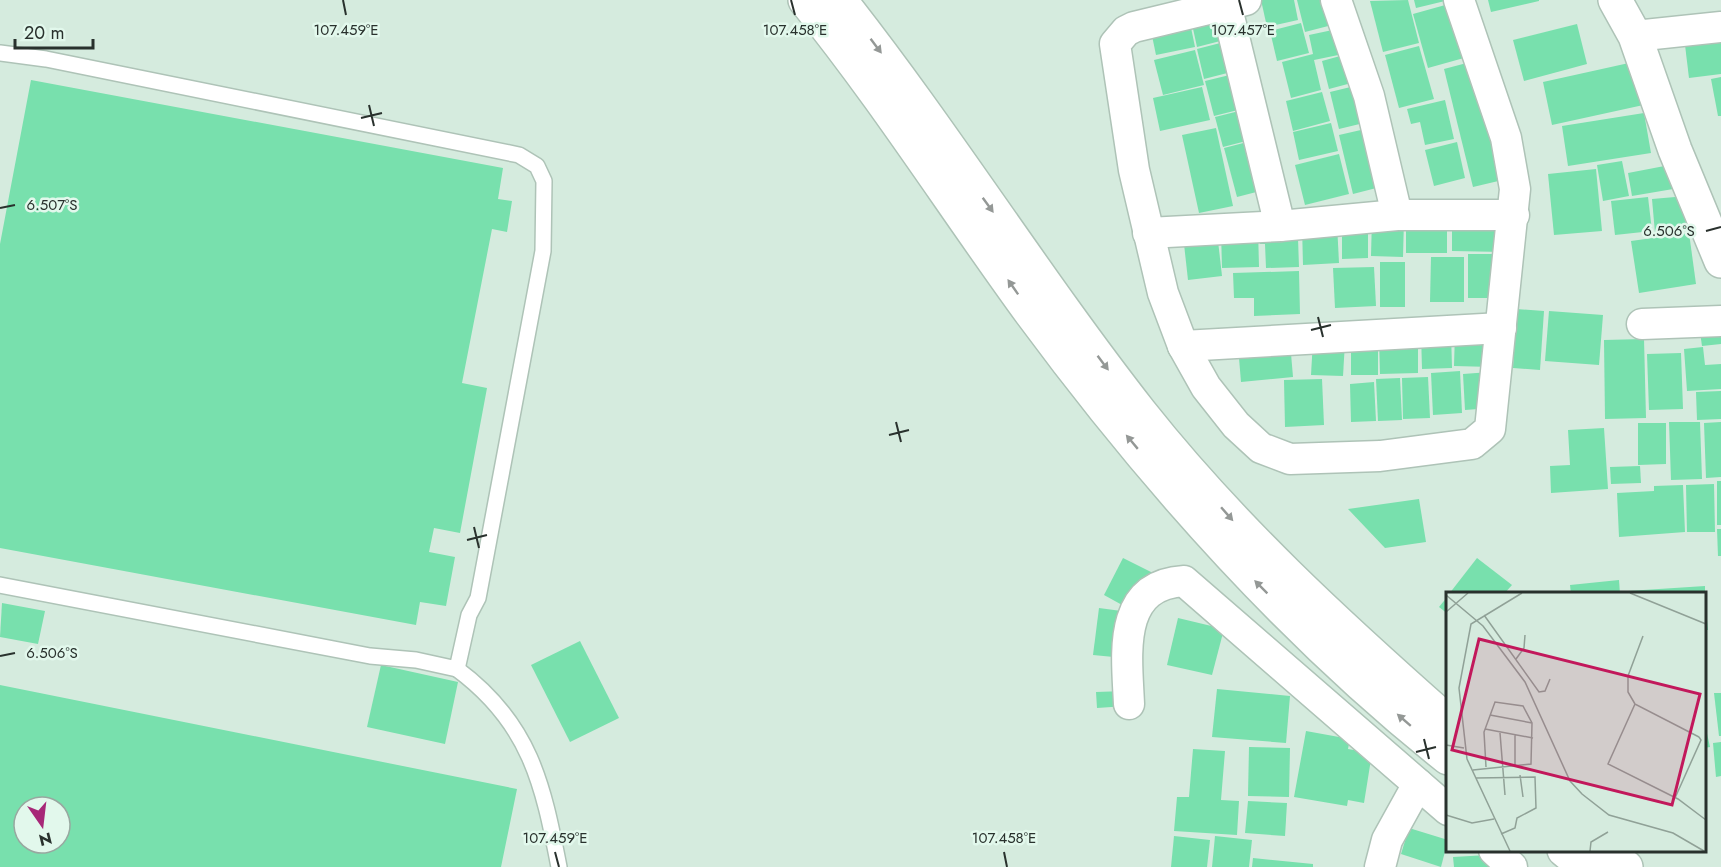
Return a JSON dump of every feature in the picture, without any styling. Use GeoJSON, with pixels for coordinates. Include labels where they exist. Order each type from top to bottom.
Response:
{"type":"FeatureCollection","features":[{"type":"Feature","properties":{"kind":"main road"},"geometry":{"type":"LineString","coordinates":[[805,0],[861,69],[1032,314],[1119,426],[1206,532],[1309,635],[1446,756]]}},
{"type":"Feature","properties":{"kind":"main road"},"geometry":{"type":"LineString","coordinates":[[840,0],[877,47],[989,206],[1140,412],[1240,527],[1332,620],[1446,720]]}},
{"type":"Feature","properties":{"kind":"main road"},"geometry":{"type":"LineString","coordinates":[[1615,0],[1635,36],[1675,150],[1721,261]]}},
{"type":"Feature","properties":{"kind":"main road"},"geometry":{"type":"LineString","coordinates":[[1566,852],[1585,867]]}},
{"type":"Feature","properties":{"kind":"main road"},"geometry":{"type":"LineString","coordinates":[[1607,852],[1626,867]]}},
{"type":"Feature","properties":{"kind":"street"},"geometry":{"type":"LineString","coordinates":[[1336,0],[1369,96],[1396,215]]}},
{"type":"Feature","properties":{"kind":"street"},"geometry":{"type":"LineString","coordinates":[[1280,226],[1236,2],[1134,27],[1126,31],[1115,44],[1134,170],[1148,233],[1163,293],[1183,346],[1218,403],[1262,448],[1290,459],[1380,456],[1473,444],[1483,438],[1490,429],[1493,416],[1515,189],[1506,138],[1459,0]]}},
{"type":"Feature","properties":{"kind":"street"},"geometry":{"type":"LineString","coordinates":[[1635,36],[1721,27]]}},
{"type":"Feature","properties":{"kind":"street"},"geometry":{"type":"LineString","coordinates":[[1148,233],[1280,226],[1396,215],[1514,215]]}},
{"type":"Feature","properties":{"kind":"street"},"geometry":{"type":"LineString","coordinates":[[1642,324],[1721,321]]}},
{"type":"Feature","properties":{"kind":"street"},"geometry":{"type":"LineString","coordinates":[[1183,346],[1501,328]]}},
{"type":"Feature","properties":{"kind":"street"},"geometry":{"type":"LineString","coordinates":[[1129,704],[1128,628],[1139,602],[1152,590],[1169,582],[1184,581],[1446,808]]}},
{"type":"Feature","properties":{"kind":"street"},"geometry":{"type":"LineString","coordinates":[[1380,867],[1387,840],[1418,784]]}},
{"type":"Feature","properties":{"kind":"street"},"geometry":{"type":"LineString","coordinates":[[1496,852],[1512,867]]}},
{"type":"Feature","properties":{"kind":"lane"},"geometry":{"type":"LineString","coordinates":[[0,53],[46,59],[519,155],[537,166],[544,180],[543,251],[477,598],[469,615],[457,669]]}},
{"type":"Feature","properties":{"kind":"lane"},"geometry":{"type":"LineString","coordinates":[[0,585],[370,656],[416,660],[457,669],[495,703],[528,748],[547,804],[559,867]]}},
{"type":"Feature","properties":{"kind":"building"},"geometry":{"type":"Polygon","coordinates":[[[1261,0],[1294,0],[1298,20],[1267,27],[1261,0]]]}},
{"type":"Feature","properties":{"kind":"building"},"geometry":{"type":"Polygon","coordinates":[[[1297,0],[1330,0],[1336,24],[1305,32],[1297,0]]]}},
{"type":"Feature","properties":{"kind":"building"},"geometry":{"type":"Polygon","coordinates":[[[1408,0],[1419,43],[1383,52],[1370,1],[1408,0]]]}},
{"type":"Feature","properties":{"kind":"building"},"geometry":{"type":"Polygon","coordinates":[[[1414,0],[1445,0],[1445,1],[1416,8],[1414,0]]]}},
{"type":"Feature","properties":{"kind":"building"},"geometry":{"type":"Polygon","coordinates":[[[1488,0],[1539,0],[1539,1],[1491,12],[1488,0]]]}},
{"type":"Feature","properties":{"kind":"building"},"geometry":{"type":"Polygon","coordinates":[[[1456,2],[1471,56],[1428,68],[1413,14],[1456,2]]]}},
{"type":"Feature","properties":{"kind":"building"},"geometry":{"type":"Polygon","coordinates":[[[1225,7],[1232,38],[1197,47],[1190,15],[1225,7]]]}},
{"type":"Feature","properties":{"kind":"building"},"geometry":{"type":"Polygon","coordinates":[[[1189,18],[1195,47],[1156,55],[1150,26],[1189,18]]]}},
{"type":"Feature","properties":{"kind":"building"},"geometry":{"type":"Polygon","coordinates":[[[1301,23],[1309,53],[1277,61],[1270,31],[1301,23]]]}},
{"type":"Feature","properties":{"kind":"building"},"geometry":{"type":"Polygon","coordinates":[[[1577,24],[1587,64],[1524,81],[1513,40],[1577,24]]]}},
{"type":"Feature","properties":{"kind":"building"},"geometry":{"type":"Polygon","coordinates":[[[1342,28],[1348,53],[1314,60],[1321,90],[1291,98],[1282,62],[1313,54],[1309,35],[1342,28]]]}},
{"type":"Feature","properties":{"kind":"building"},"geometry":{"type":"Polygon","coordinates":[[[1232,40],[1239,70],[1204,79],[1197,49],[1232,40]]]}},
{"type":"Feature","properties":{"kind":"building"},"geometry":{"type":"Polygon","coordinates":[[[1721,40],[1721,74],[1689,78],[1685,45],[1721,40]]]}},
{"type":"Feature","properties":{"kind":"building"},"geometry":{"type":"Polygon","coordinates":[[[1419,46],[1434,99],[1399,108],[1385,55],[1419,46]]]}},
{"type":"Feature","properties":{"kind":"building"},"geometry":{"type":"Polygon","coordinates":[[[1195,50],[1204,85],[1163,95],[1154,60],[1195,50]]]}},
{"type":"Feature","properties":{"kind":"building"},"geometry":{"type":"Polygon","coordinates":[[[1351,53],[1359,81],[1329,89],[1322,61],[1351,53]]]}},
{"type":"Feature","properties":{"kind":"building"},"geometry":{"type":"Polygon","coordinates":[[[1478,60],[1511,178],[1473,187],[1444,69],[1478,60]]]}},
{"type":"Feature","properties":{"kind":"building"},"geometry":{"type":"Polygon","coordinates":[[[1638,61],[1648,104],[1552,125],[1543,82],[1638,61]]]}},
{"type":"Feature","properties":{"kind":"building"},"geometry":{"type":"Polygon","coordinates":[[[1242,72],[1250,107],[1214,116],[1205,81],[1242,72]]]}},
{"type":"Feature","properties":{"kind":"building"},"geometry":{"type":"Polygon","coordinates":[[[1721,77],[1721,116],[1718,116],[1711,79],[1721,77]]]}},
{"type":"Feature","properties":{"kind":"building"},"geometry":{"type":"Polygon","coordinates":[[[31,80],[503,168],[498,199],[512,201],[507,232],[492,229],[462,383],[487,388],[460,533],[434,528],[429,552],[455,557],[446,606],[420,602],[416,625],[0,548],[0,244],[31,80]]]}},
{"type":"Feature","properties":{"kind":"building"},"geometry":{"type":"Polygon","coordinates":[[[1363,84],[1372,121],[1339,129],[1330,92],[1363,84]]]}},
{"type":"Feature","properties":{"kind":"building"},"geometry":{"type":"Polygon","coordinates":[[[1202,87],[1210,120],[1160,131],[1153,98],[1202,87]]]}},
{"type":"Feature","properties":{"kind":"building"},"geometry":{"type":"Polygon","coordinates":[[[1322,92],[1330,121],[1293,131],[1286,101],[1322,92]]]}},
{"type":"Feature","properties":{"kind":"building"},"geometry":{"type":"Polygon","coordinates":[[[1445,100],[1454,139],[1425,145],[1420,122],[1411,124],[1407,109],[1445,100]]]}},
{"type":"Feature","properties":{"kind":"building"},"geometry":{"type":"Polygon","coordinates":[[[1251,108],[1258,138],[1223,147],[1215,117],[1251,108]]]}},
{"type":"Feature","properties":{"kind":"building"},"geometry":{"type":"Polygon","coordinates":[[[1644,113],[1651,153],[1568,166],[1562,126],[1644,113]]]}},
{"type":"Feature","properties":{"kind":"building"},"geometry":{"type":"Polygon","coordinates":[[[1331,123],[1338,151],[1299,160],[1293,132],[1331,123]]]}},
{"type":"Feature","properties":{"kind":"building"},"geometry":{"type":"Polygon","coordinates":[[[1374,127],[1388,185],[1353,194],[1339,135],[1374,127]]]}},
{"type":"Feature","properties":{"kind":"building"},"geometry":{"type":"Polygon","coordinates":[[[1216,128],[1233,206],[1199,213],[1182,135],[1216,128]]]}},
{"type":"Feature","properties":{"kind":"building"},"geometry":{"type":"Polygon","coordinates":[[[1255,140],[1268,189],[1237,197],[1224,148],[1255,140]]]}},
{"type":"Feature","properties":{"kind":"building"},"geometry":{"type":"Polygon","coordinates":[[[1457,142],[1465,178],[1434,186],[1425,150],[1457,142]]]}},
{"type":"Feature","properties":{"kind":"building"},"geometry":{"type":"Polygon","coordinates":[[[1339,154],[1349,194],[1305,205],[1295,165],[1339,154]]]}},
{"type":"Feature","properties":{"kind":"building"},"geometry":{"type":"Polygon","coordinates":[[[1622,161],[1629,196],[1603,201],[1597,165],[1622,161]]]}},
{"type":"Feature","properties":{"kind":"building"},"geometry":{"type":"Polygon","coordinates":[[[1675,164],[1679,188],[1632,196],[1628,173],[1675,164]]]}},
{"type":"Feature","properties":{"kind":"building"},"geometry":{"type":"Polygon","coordinates":[[[1596,169],[1602,231],[1554,235],[1548,174],[1596,169]]]}},
{"type":"Feature","properties":{"kind":"building"},"geometry":{"type":"Polygon","coordinates":[[[1687,196],[1690,230],[1655,233],[1652,199],[1687,196]]]}},
{"type":"Feature","properties":{"kind":"building"},"geometry":{"type":"Polygon","coordinates":[[[1648,197],[1652,231],[1615,235],[1611,201],[1648,197]]]}},
{"type":"Feature","properties":{"kind":"building"},"geometry":{"type":"Polygon","coordinates":[[[1452,216],[1504,217],[1504,252],[1452,251],[1452,216]]]}},
{"type":"Feature","properties":{"kind":"building"},"geometry":{"type":"Polygon","coordinates":[[[1372,218],[1404,219],[1403,257],[1371,256],[1372,218]]]}},
{"type":"Feature","properties":{"kind":"building"},"geometry":{"type":"Polygon","coordinates":[[[1406,218],[1447,218],[1447,253],[1406,253],[1406,218]]]}},
{"type":"Feature","properties":{"kind":"building"},"geometry":{"type":"Polygon","coordinates":[[[1342,223],[1368,223],[1368,258],[1342,259],[1342,223]]]}},
{"type":"Feature","properties":{"kind":"building"},"geometry":{"type":"Polygon","coordinates":[[[1337,224],[1339,263],[1303,265],[1302,226],[1337,224]]]}},
{"type":"Feature","properties":{"kind":"building"},"geometry":{"type":"Polygon","coordinates":[[[1260,228],[1298,238],[1299,267],[1266,268],[1265,244],[1260,244],[1260,228]]]}},
{"type":"Feature","properties":{"kind":"building"},"geometry":{"type":"Polygon","coordinates":[[[1258,229],[1259,267],[1222,268],[1221,231],[1258,229]]]}},
{"type":"Feature","properties":{"kind":"building"},"geometry":{"type":"Polygon","coordinates":[[[1217,232],[1222,276],[1188,280],[1183,235],[1217,232]]]}},
{"type":"Feature","properties":{"kind":"building"},"geometry":{"type":"Polygon","coordinates":[[[1689,233],[1696,284],[1639,293],[1631,241],[1689,233]]]}},
{"type":"Feature","properties":{"kind":"building"},"geometry":{"type":"Polygon","coordinates":[[[1468,254],[1501,254],[1501,298],[1468,298],[1468,254]]]}},
{"type":"Feature","properties":{"kind":"building"},"geometry":{"type":"Polygon","coordinates":[[[1431,257],[1464,257],[1464,302],[1430,302],[1431,257]]]}},
{"type":"Feature","properties":{"kind":"building"},"geometry":{"type":"Polygon","coordinates":[[[1380,262],[1405,262],[1405,307],[1380,307],[1380,262]]]}},
{"type":"Feature","properties":{"kind":"building"},"geometry":{"type":"Polygon","coordinates":[[[1374,267],[1376,306],[1335,308],[1333,268],[1374,267]]]}},
{"type":"Feature","properties":{"kind":"building"},"geometry":{"type":"Polygon","coordinates":[[[1299,271],[1300,314],[1254,316],[1254,298],[1234,298],[1233,273],[1299,271]]]}},
{"type":"Feature","properties":{"kind":"building"},"geometry":{"type":"Polygon","coordinates":[[[1516,309],[1544,311],[1540,370],[1513,368],[1516,309]]]}},
{"type":"Feature","properties":{"kind":"building"},"geometry":{"type":"Polygon","coordinates":[[[1549,311],[1603,315],[1599,365],[1545,361],[1549,311]]]}},
{"type":"Feature","properties":{"kind":"building"},"geometry":{"type":"Polygon","coordinates":[[[1721,330],[1721,344],[1702,346],[1700,332],[1721,330]]]}},
{"type":"Feature","properties":{"kind":"building"},"geometry":{"type":"Polygon","coordinates":[[[1455,332],[1493,333],[1492,367],[1454,366],[1455,332]]]}},
{"type":"Feature","properties":{"kind":"building"},"geometry":{"type":"Polygon","coordinates":[[[1421,333],[1451,333],[1452,368],[1422,369],[1421,333]]]}},
{"type":"Feature","properties":{"kind":"building"},"geometry":{"type":"Polygon","coordinates":[[[1418,336],[1418,373],[1380,374],[1379,337],[1418,336]]]}},
{"type":"Feature","properties":{"kind":"building"},"geometry":{"type":"Polygon","coordinates":[[[1351,338],[1378,338],[1378,375],[1351,375],[1351,338]]]}},
{"type":"Feature","properties":{"kind":"building"},"geometry":{"type":"Polygon","coordinates":[[[1644,339],[1646,418],[1605,419],[1604,340],[1644,339]]]}},
{"type":"Feature","properties":{"kind":"building"},"geometry":{"type":"Polygon","coordinates":[[[1313,340],[1345,342],[1343,376],[1311,375],[1313,340]]]}},
{"type":"Feature","properties":{"kind":"building"},"geometry":{"type":"Polygon","coordinates":[[[1290,342],[1293,377],[1241,382],[1238,346],[1290,342]]]}},
{"type":"Feature","properties":{"kind":"building"},"geometry":{"type":"Polygon","coordinates":[[[1703,347],[1705,365],[1721,364],[1721,389],[1687,391],[1684,349],[1703,347]]]}},
{"type":"Feature","properties":{"kind":"building"},"geometry":{"type":"Polygon","coordinates":[[[1681,353],[1683,409],[1649,410],[1647,354],[1681,353]]]}},
{"type":"Feature","properties":{"kind":"building"},"geometry":{"type":"Polygon","coordinates":[[[1460,371],[1462,413],[1433,415],[1431,373],[1460,371]]]}},
{"type":"Feature","properties":{"kind":"building"},"geometry":{"type":"Polygon","coordinates":[[[1490,372],[1492,408],[1465,410],[1463,374],[1490,372]]]}},
{"type":"Feature","properties":{"kind":"building"},"geometry":{"type":"Polygon","coordinates":[[[1428,377],[1430,418],[1403,419],[1402,378],[1428,377]]]}},
{"type":"Feature","properties":{"kind":"building"},"geometry":{"type":"Polygon","coordinates":[[[1400,378],[1402,420],[1378,421],[1376,379],[1400,378]]]}},
{"type":"Feature","properties":{"kind":"building"},"geometry":{"type":"Polygon","coordinates":[[[1322,379],[1324,425],[1285,427],[1284,380],[1322,379]]]}},
{"type":"Feature","properties":{"kind":"building"},"geometry":{"type":"Polygon","coordinates":[[[1374,382],[1376,421],[1351,422],[1350,384],[1374,382]]]}},
{"type":"Feature","properties":{"kind":"building"},"geometry":{"type":"Polygon","coordinates":[[[1721,391],[1721,419],[1697,420],[1696,392],[1721,391]]]}},
{"type":"Feature","properties":{"kind":"building"},"geometry":{"type":"Polygon","coordinates":[[[1669,422],[1700,422],[1702,479],[1671,480],[1669,422]]]}},
{"type":"Feature","properties":{"kind":"building"},"geometry":{"type":"Polygon","coordinates":[[[1721,422],[1721,477],[1706,478],[1704,423],[1721,422]]]}},
{"type":"Feature","properties":{"kind":"building"},"geometry":{"type":"Polygon","coordinates":[[[1638,423],[1666,423],[1666,464],[1638,465],[1638,423]]]}},
{"type":"Feature","properties":{"kind":"building"},"geometry":{"type":"Polygon","coordinates":[[[1604,428],[1608,489],[1551,493],[1550,466],[1570,465],[1568,430],[1604,428]]]}},
{"type":"Feature","properties":{"kind":"building"},"geometry":{"type":"Polygon","coordinates":[[[1640,466],[1641,483],[1611,484],[1610,467],[1640,466]]]}},
{"type":"Feature","properties":{"kind":"building"},"geometry":{"type":"Polygon","coordinates":[[[1717,481],[1721,481],[1721,525],[1717,525],[1717,481]]]}},
{"type":"Feature","properties":{"kind":"building"},"geometry":{"type":"Polygon","coordinates":[[[1714,484],[1715,532],[1687,532],[1686,485],[1714,484]]]}},
{"type":"Feature","properties":{"kind":"building"},"geometry":{"type":"Polygon","coordinates":[[[1683,485],[1685,532],[1619,537],[1617,493],[1654,491],[1654,486],[1683,485]]]}},
{"type":"Feature","properties":{"kind":"building"},"geometry":{"type":"Polygon","coordinates":[[[1419,499],[1426,542],[1385,548],[1348,509],[1419,499]]]}},
{"type":"Feature","properties":{"kind":"building"},"geometry":{"type":"Polygon","coordinates":[[[1717,529],[1721,529],[1721,556],[1718,556],[1717,529]]]}},
{"type":"Feature","properties":{"kind":"building"},"geometry":{"type":"Polygon","coordinates":[[[1123,558],[1153,573],[1133,611],[1104,595],[1123,558]]]}},
{"type":"Feature","properties":{"kind":"building"},"geometry":{"type":"Polygon","coordinates":[[[1477,558],[1512,585],[1506,592],[1451,592],[1477,558]]]}},
{"type":"Feature","properties":{"kind":"building"},"geometry":{"type":"Polygon","coordinates":[[[1619,580],[1620,592],[1571,592],[1570,585],[1619,580]]]}},
{"type":"Feature","properties":{"kind":"building"},"geometry":{"type":"Polygon","coordinates":[[[1705,586],[1705,592],[1628,591],[1705,586]]]}},
{"type":"Feature","properties":{"kind":"building"},"geometry":{"type":"Polygon","coordinates":[[[1446,598],[1446,612],[1439,607],[1446,598]]]}},
{"type":"Feature","properties":{"kind":"building"},"geometry":{"type":"Polygon","coordinates":[[[2,603],[45,611],[38,644],[0,637],[2,603]]]}},
{"type":"Feature","properties":{"kind":"building"},"geometry":{"type":"Polygon","coordinates":[[[1099,608],[1129,612],[1124,658],[1093,655],[1099,608]]]}},
{"type":"Feature","properties":{"kind":"building"},"geometry":{"type":"Polygon","coordinates":[[[1178,618],[1224,629],[1212,675],[1167,665],[1178,618]]]}},
{"type":"Feature","properties":{"kind":"building"},"geometry":{"type":"Polygon","coordinates":[[[580,641],[619,718],[570,742],[531,665],[580,641]]]}},
{"type":"Feature","properties":{"kind":"building"},"geometry":{"type":"Polygon","coordinates":[[[381,665],[458,682],[445,744],[367,727],[381,665]]]}},
{"type":"Feature","properties":{"kind":"building"},"geometry":{"type":"Polygon","coordinates":[[[0,685],[517,789],[501,867],[0,867],[0,685]]]}},
{"type":"Feature","properties":{"kind":"building"},"geometry":{"type":"Polygon","coordinates":[[[1217,689],[1290,696],[1286,743],[1212,737],[1217,689]]]}},
{"type":"Feature","properties":{"kind":"building"},"geometry":{"type":"Polygon","coordinates":[[[1125,691],[1126,706],[1097,708],[1096,692],[1125,691]]]}},
{"type":"Feature","properties":{"kind":"building"},"geometry":{"type":"Polygon","coordinates":[[[1714,693],[1721,693],[1721,736],[1719,736],[1714,693]]]}},
{"type":"Feature","properties":{"kind":"building"},"geometry":{"type":"Polygon","coordinates":[[[1706,729],[1710,747],[1706,748],[1706,729]]]}},
{"type":"Feature","properties":{"kind":"building"},"geometry":{"type":"Polygon","coordinates":[[[1306,731],[1350,739],[1348,749],[1372,753],[1364,803],[1348,800],[1347,806],[1294,797],[1306,731]]]}},
{"type":"Feature","properties":{"kind":"building"},"geometry":{"type":"Polygon","coordinates":[[[1721,742],[1721,776],[1716,777],[1713,743],[1721,742]]]}},
{"type":"Feature","properties":{"kind":"building"},"geometry":{"type":"Polygon","coordinates":[[[1249,747],[1290,748],[1289,797],[1248,796],[1249,747]]]}},
{"type":"Feature","properties":{"kind":"building"},"geometry":{"type":"Polygon","coordinates":[[[1193,749],[1225,751],[1221,800],[1239,801],[1237,835],[1174,831],[1177,797],[1189,797],[1193,749]]]}},
{"type":"Feature","properties":{"kind":"building"},"geometry":{"type":"Polygon","coordinates":[[[1248,801],[1287,803],[1285,836],[1245,833],[1248,801]]]}},
{"type":"Feature","properties":{"kind":"building"},"geometry":{"type":"Polygon","coordinates":[[[1409,828],[1446,839],[1441,867],[1401,854],[1409,828]]]}},
{"type":"Feature","properties":{"kind":"building"},"geometry":{"type":"Polygon","coordinates":[[[1174,836],[1210,840],[1207,867],[1171,867],[1174,836]]]}},
{"type":"Feature","properties":{"kind":"building"},"geometry":{"type":"Polygon","coordinates":[[[1215,836],[1252,840],[1249,867],[1212,867],[1215,836]]]}},
{"type":"Feature","properties":{"kind":"building"},"geometry":{"type":"Polygon","coordinates":[[[1488,855],[1489,867],[1454,867],[1453,857],[1488,855]]]}},
{"type":"Feature","properties":{"kind":"building"},"geometry":{"type":"Polygon","coordinates":[[[1253,858],[1313,864],[1313,867],[1252,867],[1253,858]]]}}]}
